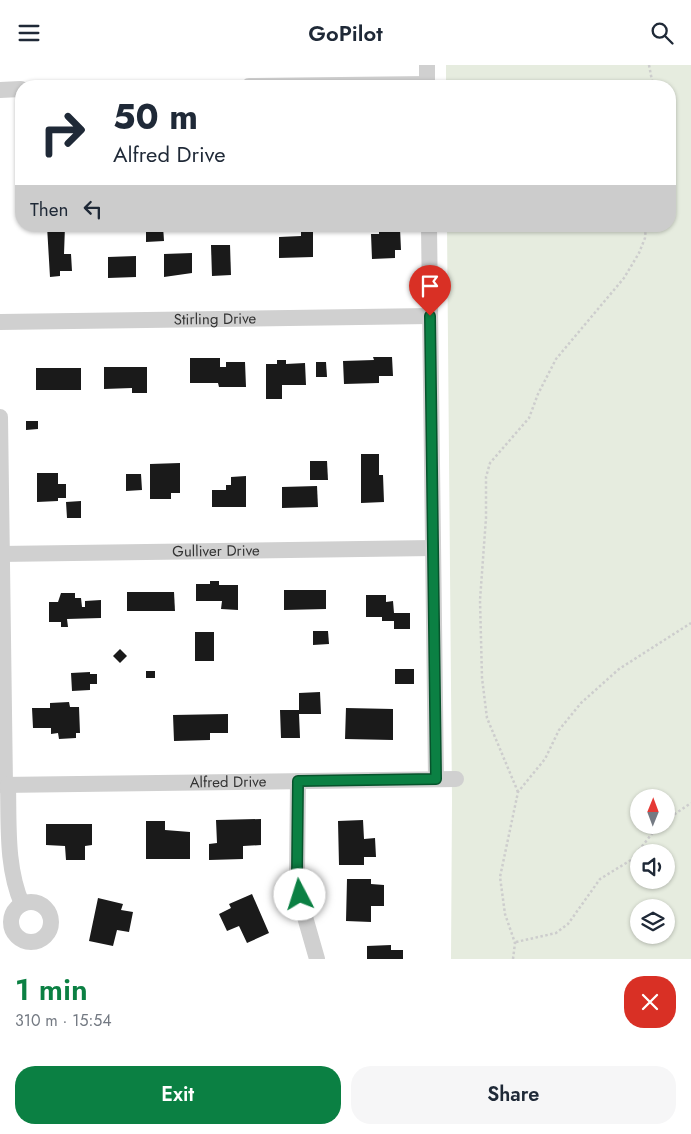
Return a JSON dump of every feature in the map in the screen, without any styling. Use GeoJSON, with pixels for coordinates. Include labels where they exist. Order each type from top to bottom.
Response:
{"type":"FeatureCollection","features":[{"type":"Feature","properties":{"kind":"street"},"geometry":{"type":"LineString","coordinates":[[427,65],[427,80]]}},
{"type":"Feature","properties":{"kind":"street"},"geometry":{"type":"LineString","coordinates":[[0,90],[15,89]]}},
{"type":"Feature","properties":{"kind":"street"},"geometry":{"type":"LineString","coordinates":[[429,232],[436,779]]}},
{"type":"Feature","properties":{"kind":"street","name":"Stirling Drive"},"geometry":{"type":"LineString","coordinates":[[0,322],[430,316]]}},
{"type":"Feature","properties":{"kind":"street"},"geometry":{"type":"LineString","coordinates":[[0,417],[4,785],[14,886],[22,904]]}},
{"type":"Feature","properties":{"kind":"street","name":"Gulliver Drive"},"geometry":{"type":"LineString","coordinates":[[1,554],[433,548]]}},
{"type":"Feature","properties":{"kind":"street","name":"Alfred Drive"},"geometry":{"type":"LineString","coordinates":[[4,785],[456,779]]}},
{"type":"Feature","properties":{"kind":"street"},"geometry":{"type":"LineString","coordinates":[[298,781],[297,876],[302,910],[317,959]]}},
{"type":"Feature","properties":{"kind":"path"},"geometry":{"type":"LineString","coordinates":[[649,65],[651,80]]}},
{"type":"Feature","properties":{"kind":"path"},"geometry":{"type":"LineString","coordinates":[[518,792],[487,718],[483,686],[480,600],[486,518],[486,477],[490,463],[529,418],[538,394],[556,359],[624,278],[639,253],[644,232]]}},
{"type":"Feature","properties":{"kind":"path"},"geometry":{"type":"LineString","coordinates":[[513,959],[515,943],[505,914],[500,877],[518,792],[545,759],[559,730],[581,703],[620,669],[691,623]]}},
{"type":"Feature","properties":{"kind":"path"},"geometry":{"type":"LineString","coordinates":[[675,814],[691,803]]}},
{"type":"Feature","properties":{"kind":"path"},"geometry":{"type":"LineString","coordinates":[[515,943],[556,933],[568,925],[600,879],[632,860],[652,834]]}},
{"type":"Feature","properties":{"kind":"shaded area"},"geometry":{"type":"Polygon","coordinates":[[[446,65],[691,65],[691,959],[451,959],[452,800],[447,232],[676,232],[676,80],[446,80],[446,65]]]}},
{"type":"Feature","properties":{"kind":"building"},"geometry":{"type":"Polygon","coordinates":[[[47,232],[65,232],[64,254],[71,254],[72,271],[60,271],[60,276],[50,277],[47,232]]]}},
{"type":"Feature","properties":{"kind":"building"},"geometry":{"type":"Polygon","coordinates":[[[146,232],[163,232],[164,241],[146,242],[146,232]]]}},
{"type":"Feature","properties":{"kind":"building"},"geometry":{"type":"Polygon","coordinates":[[[301,232],[313,232],[313,257],[279,258],[279,237],[301,236],[301,232]]]}},
{"type":"Feature","properties":{"kind":"building"},"geometry":{"type":"Polygon","coordinates":[[[379,232],[400,232],[401,250],[395,250],[395,258],[372,259],[371,234],[379,234],[379,232]]]}},
{"type":"Feature","properties":{"kind":"building"},"geometry":{"type":"Polygon","coordinates":[[[211,245],[230,245],[231,275],[212,276],[211,245]]]}},
{"type":"Feature","properties":{"kind":"building"},"geometry":{"type":"Polygon","coordinates":[[[192,253],[192,273],[164,277],[164,254],[192,253]]]}},
{"type":"Feature","properties":{"kind":"building"},"geometry":{"type":"Polygon","coordinates":[[[136,256],[136,277],[108,278],[108,257],[136,256]]]}},
{"type":"Feature","properties":{"kind":"building"},"geometry":{"type":"Polygon","coordinates":[[[373,357],[392,357],[393,376],[379,376],[379,383],[344,384],[343,361],[374,360],[373,357]]]}},
{"type":"Feature","properties":{"kind":"building"},"geometry":{"type":"Polygon","coordinates":[[[190,358],[220,358],[220,367],[226,367],[226,362],[245,362],[246,387],[219,387],[218,383],[190,383],[190,358]]]}},
{"type":"Feature","properties":{"kind":"building"},"geometry":{"type":"Polygon","coordinates":[[[277,360],[286,360],[286,364],[305,363],[306,385],[282,385],[282,399],[266,399],[266,364],[277,364],[277,360]]]}},
{"type":"Feature","properties":{"kind":"building"},"geometry":{"type":"Polygon","coordinates":[[[316,362],[326,362],[327,377],[316,377],[316,362]]]}},
{"type":"Feature","properties":{"kind":"building"},"geometry":{"type":"Polygon","coordinates":[[[104,367],[147,367],[147,393],[132,393],[132,388],[104,389],[104,367]]]}},
{"type":"Feature","properties":{"kind":"building"},"geometry":{"type":"Polygon","coordinates":[[[36,368],[81,368],[81,390],[36,390],[36,368]]]}},
{"type":"Feature","properties":{"kind":"building"},"geometry":{"type":"Polygon","coordinates":[[[26,421],[38,421],[38,429],[26,430],[26,421]]]}},
{"type":"Feature","properties":{"kind":"building"},"geometry":{"type":"Polygon","coordinates":[[[361,454],[379,454],[379,475],[383,475],[384,502],[361,503],[361,454]]]}},
{"type":"Feature","properties":{"kind":"building"},"geometry":{"type":"Polygon","coordinates":[[[310,461],[327,461],[328,480],[310,480],[310,461]]]}},
{"type":"Feature","properties":{"kind":"building"},"geometry":{"type":"Polygon","coordinates":[[[180,463],[180,493],[171,493],[171,499],[150,499],[150,464],[180,463]]]}},
{"type":"Feature","properties":{"kind":"building"},"geometry":{"type":"Polygon","coordinates":[[[37,473],[58,473],[58,484],[66,484],[66,498],[58,498],[58,501],[37,502],[37,473]]]}},
{"type":"Feature","properties":{"kind":"building"},"geometry":{"type":"Polygon","coordinates":[[[126,474],[141,474],[142,490],[126,491],[126,474]]]}},
{"type":"Feature","properties":{"kind":"building"},"geometry":{"type":"Polygon","coordinates":[[[246,476],[246,507],[212,507],[212,490],[226,490],[226,485],[231,485],[231,477],[246,476]]]}},
{"type":"Feature","properties":{"kind":"building"},"geometry":{"type":"Polygon","coordinates":[[[317,486],[318,507],[282,508],[282,487],[317,486]]]}},
{"type":"Feature","properties":{"kind":"building"},"geometry":{"type":"Polygon","coordinates":[[[81,501],[81,518],[67,518],[66,502],[81,501]]]}},
{"type":"Feature","properties":{"kind":"building"},"geometry":{"type":"Polygon","coordinates":[[[210,581],[219,581],[219,585],[238,585],[238,610],[221,609],[222,601],[196,601],[196,584],[210,584],[210,581]]]}},
{"type":"Feature","properties":{"kind":"building"},"geometry":{"type":"Polygon","coordinates":[[[284,590],[326,590],[326,609],[284,610],[284,590]]]}},
{"type":"Feature","properties":{"kind":"building"},"geometry":{"type":"Polygon","coordinates":[[[127,592],[174,592],[175,611],[127,611],[127,592]]]}},
{"type":"Feature","properties":{"kind":"building"},"geometry":{"type":"Polygon","coordinates":[[[61,593],[75,593],[75,598],[81,598],[82,607],[85,607],[85,601],[101,600],[101,618],[67,619],[68,627],[61,627],[61,622],[49,622],[49,602],[58,602],[61,593]]]}},
{"type":"Feature","properties":{"kind":"building"},"geometry":{"type":"Polygon","coordinates":[[[366,595],[386,595],[386,602],[393,601],[394,613],[410,613],[410,629],[394,629],[394,621],[382,621],[382,617],[366,617],[366,595]]]}},
{"type":"Feature","properties":{"kind":"building"},"geometry":{"type":"Polygon","coordinates":[[[313,631],[328,631],[329,644],[313,645],[313,631]]]}},
{"type":"Feature","properties":{"kind":"building"},"geometry":{"type":"Polygon","coordinates":[[[195,632],[214,632],[214,661],[195,661],[195,632]]]}},
{"type":"Feature","properties":{"kind":"building"},"geometry":{"type":"Polygon","coordinates":[[[120,649],[127,656],[120,663],[113,656],[120,649]]]}},
{"type":"Feature","properties":{"kind":"building"},"geometry":{"type":"Polygon","coordinates":[[[395,669],[414,669],[414,684],[395,684],[395,669]]]}},
{"type":"Feature","properties":{"kind":"building"},"geometry":{"type":"Polygon","coordinates":[[[146,671],[155,671],[155,678],[146,678],[146,671]]]}},
{"type":"Feature","properties":{"kind":"building"},"geometry":{"type":"Polygon","coordinates":[[[90,672],[90,674],[97,674],[97,684],[90,684],[90,690],[72,691],[71,673],[90,672]]]}},
{"type":"Feature","properties":{"kind":"building"},"geometry":{"type":"Polygon","coordinates":[[[320,692],[321,714],[299,714],[300,738],[281,738],[280,710],[299,710],[299,693],[320,692]]]}},
{"type":"Feature","properties":{"kind":"building"},"geometry":{"type":"Polygon","coordinates":[[[69,702],[70,707],[79,707],[80,733],[76,733],[76,738],[59,739],[58,733],[51,734],[51,728],[33,728],[32,708],[50,708],[50,703],[69,702]]]}},
{"type":"Feature","properties":{"kind":"building"},"geometry":{"type":"Polygon","coordinates":[[[346,708],[393,709],[393,740],[345,739],[346,708]]]}},
{"type":"Feature","properties":{"kind":"building"},"geometry":{"type":"Polygon","coordinates":[[[228,714],[228,733],[210,733],[210,740],[174,741],[173,715],[228,714]]]}},
{"type":"Feature","properties":{"kind":"building"},"geometry":{"type":"Polygon","coordinates":[[[261,819],[261,845],[243,846],[243,859],[209,860],[209,844],[217,843],[216,820],[261,819]]]}},
{"type":"Feature","properties":{"kind":"building"},"geometry":{"type":"Polygon","coordinates":[[[363,820],[364,839],[375,838],[376,857],[364,857],[364,865],[339,865],[338,821],[363,820]]]}},
{"type":"Feature","properties":{"kind":"building"},"geometry":{"type":"Polygon","coordinates":[[[146,821],[165,821],[165,830],[190,832],[190,859],[146,859],[146,821]]]}},
{"type":"Feature","properties":{"kind":"building"},"geometry":{"type":"Polygon","coordinates":[[[46,824],[92,824],[92,845],[85,846],[85,860],[66,860],[65,846],[46,845],[46,824]]]}},
{"type":"Feature","properties":{"kind":"building"},"geometry":{"type":"Polygon","coordinates":[[[347,879],[371,879],[371,884],[384,885],[384,906],[371,906],[371,922],[346,921],[347,879]]]}},
{"type":"Feature","properties":{"kind":"building"},"geometry":{"type":"Polygon","coordinates":[[[252,894],[269,933],[247,943],[239,926],[227,931],[219,914],[231,908],[229,904],[252,894]]]}},
{"type":"Feature","properties":{"kind":"building"},"geometry":{"type":"Polygon","coordinates":[[[98,898],[123,904],[121,910],[133,912],[129,932],[117,930],[113,946],[89,941],[98,898]]]}},
{"type":"Feature","properties":{"kind":"building"},"geometry":{"type":"Polygon","coordinates":[[[391,945],[391,950],[403,950],[403,959],[367,959],[367,946],[391,945]]]}},
{"type":"Feature","properties":{"kind":"route"},"geometry":{"type":"LineString","coordinates":[[300,895],[297,876],[298,781],[436,779],[430,316]]}}]}
